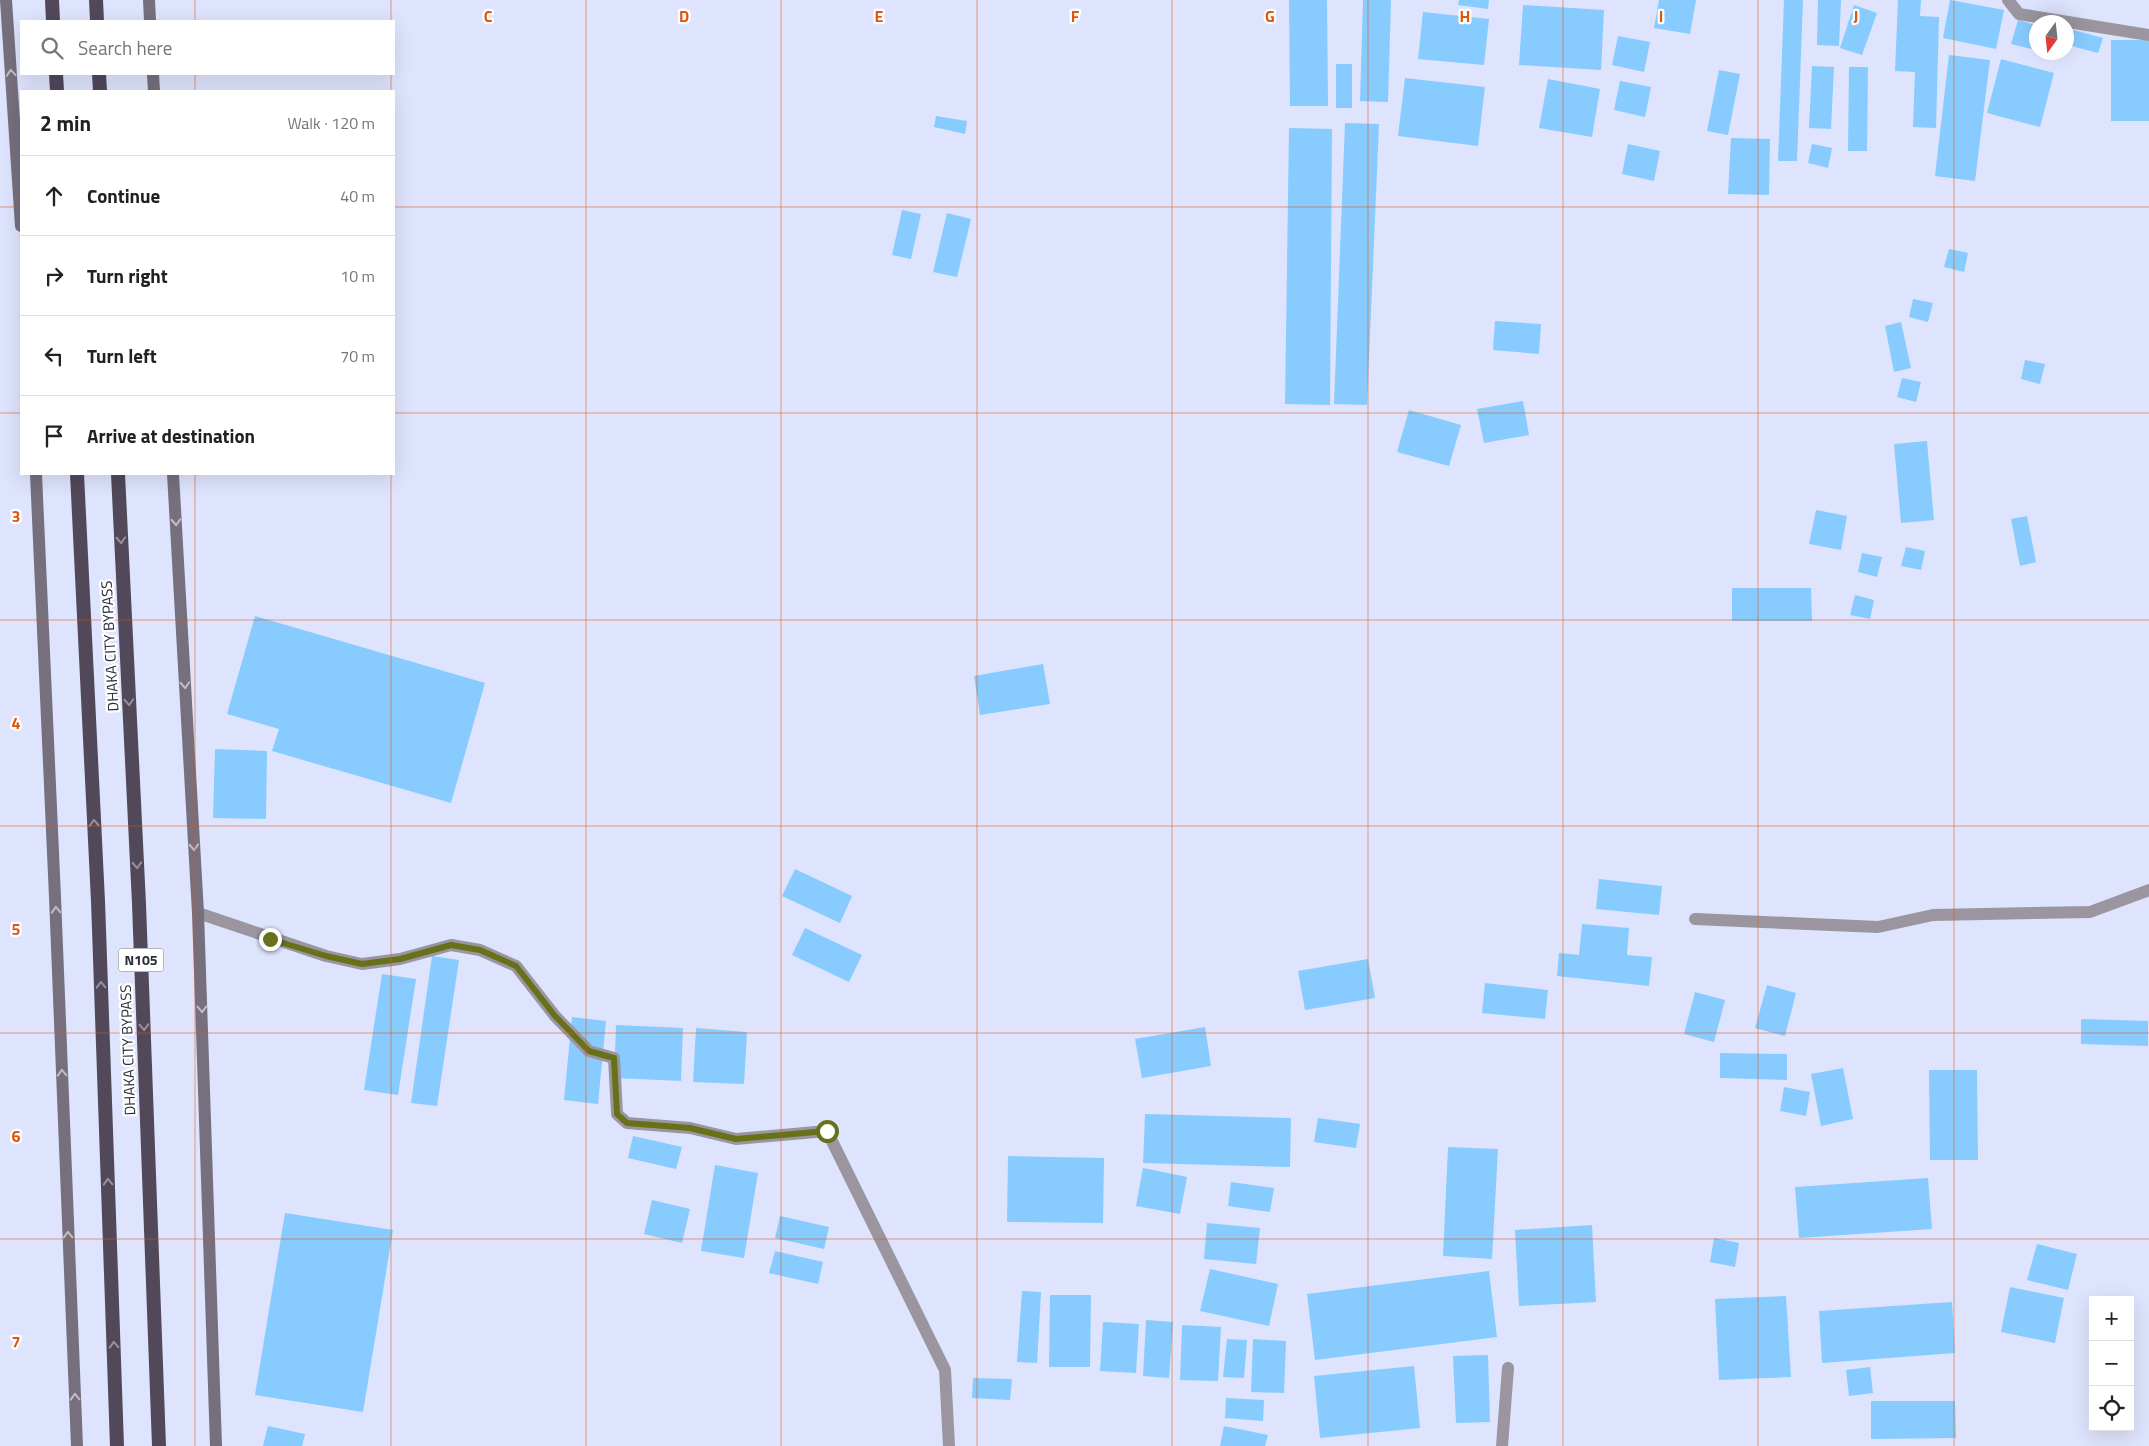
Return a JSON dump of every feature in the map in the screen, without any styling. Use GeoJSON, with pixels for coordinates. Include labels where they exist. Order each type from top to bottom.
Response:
{"type":"FeatureCollection","features":[{"type":"Feature","properties":{"kind":"highway"},"geometry":{"type":"LineString","coordinates":[[52,0],[53,20]]}},
{"type":"Feature","properties":{"kind":"highway"},"geometry":{"type":"LineString","coordinates":[[96,0],[97,20]]}},
{"type":"Feature","properties":{"kind":"highway"},"geometry":{"type":"LineString","coordinates":[[56,75],[57,90]]}},
{"type":"Feature","properties":{"kind":"highway"},"geometry":{"type":"LineString","coordinates":[[99,75],[100,90]]}},
{"type":"Feature","properties":{"kind":"highway","name":"DHAKA CITY BYPASS"},"geometry":{"type":"LineString","coordinates":[[77,475],[98,901],[117,1446]]}},
{"type":"Feature","properties":{"kind":"highway","name":"DHAKA CITY BYPASS"},"geometry":{"type":"LineString","coordinates":[[118,475],[140,904],[159,1446]]}},
{"type":"Feature","properties":{"kind":"main road"},"geometry":{"type":"LineString","coordinates":[[6,0],[20,211]]}},
{"type":"Feature","properties":{"kind":"main road"},"geometry":{"type":"LineString","coordinates":[[149,0],[150,20]]}},
{"type":"Feature","properties":{"kind":"main road"},"geometry":{"type":"LineString","coordinates":[[153,75],[154,90]]}},
{"type":"Feature","properties":{"kind":"main road"},"geometry":{"type":"LineString","coordinates":[[36,475],[77,1446]]}},
{"type":"Feature","properties":{"kind":"main road"},"geometry":{"type":"LineString","coordinates":[[173,475],[198,913],[216,1446]]}},
{"type":"Feature","properties":{"kind":"street"},"geometry":{"type":"LineString","coordinates":[[2008,0],[2019,14],[2149,35]]}},
{"type":"Feature","properties":{"kind":"street"},"geometry":{"type":"LineString","coordinates":[[1695,919],[1878,927],[1933,915],[2090,912],[2149,890]]}},
{"type":"Feature","properties":{"kind":"street"},"geometry":{"type":"LineString","coordinates":[[198,913],[326,956],[362,964],[400,959],[451,945],[480,950],[516,966],[555,1016],[589,1051],[614,1058],[617,1114],[627,1123],[690,1128],[736,1139],[827,1131],[945,1370],[949,1446]]}},
{"type":"Feature","properties":{"kind":"street"},"geometry":{"type":"LineString","coordinates":[[1502,1446],[1508,1368]]}},
{"type":"Feature","properties":{"kind":"building"},"geometry":{"type":"Polygon","coordinates":[[[1289,0],[1327,0],[1328,106],[1290,106],[1289,0]]]}},
{"type":"Feature","properties":{"kind":"building"},"geometry":{"type":"Polygon","coordinates":[[[1363,0],[1391,0],[1388,102],[1360,101],[1363,0]]]}},
{"type":"Feature","properties":{"kind":"building"},"geometry":{"type":"Polygon","coordinates":[[[1459,0],[1489,0],[1488,9],[1458,5],[1459,0]]]}},
{"type":"Feature","properties":{"kind":"building"},"geometry":{"type":"Polygon","coordinates":[[[1659,0],[1696,0],[1690,34],[1654,28],[1659,0]]]}},
{"type":"Feature","properties":{"kind":"building"},"geometry":{"type":"Polygon","coordinates":[[[1784,0],[1803,0],[1797,161],[1778,161],[1784,0]]]}},
{"type":"Feature","properties":{"kind":"building"},"geometry":{"type":"Polygon","coordinates":[[[1818,0],[1841,0],[1839,46],[1817,45],[1818,0]]]}},
{"type":"Feature","properties":{"kind":"building"},"geometry":{"type":"Polygon","coordinates":[[[1898,0],[1921,0],[1920,16],[1939,17],[1936,128],[1913,127],[1915,72],[1895,71],[1898,0]]]}},
{"type":"Feature","properties":{"kind":"building"},"geometry":{"type":"Polygon","coordinates":[[[1950,0],[2004,10],[1996,49],[1943,38],[1950,0]]]}},
{"type":"Feature","properties":{"kind":"building"},"geometry":{"type":"Polygon","coordinates":[[[1523,5],[1604,10],[1601,70],[1519,65],[1523,5]]]}},
{"type":"Feature","properties":{"kind":"building"},"geometry":{"type":"Polygon","coordinates":[[[1854,5],[1877,13],[1862,55],[1840,48],[1854,5]]]}},
{"type":"Feature","properties":{"kind":"building"},"geometry":{"type":"Polygon","coordinates":[[[1423,12],[1489,19],[1484,65],[1418,59],[1423,12]]]}},
{"type":"Feature","properties":{"kind":"building"},"geometry":{"type":"Polygon","coordinates":[[[2018,20],[2029,23],[2029,48],[2011,44],[2018,20]]]}},
{"type":"Feature","properties":{"kind":"building"},"geometry":{"type":"Polygon","coordinates":[[[2074,30],[2103,38],[2098,53],[2074,47],[2074,30]]]}},
{"type":"Feature","properties":{"kind":"building"},"geometry":{"type":"Polygon","coordinates":[[[1618,36],[1650,42],[1644,72],[1612,65],[1618,36]]]}},
{"type":"Feature","properties":{"kind":"building"},"geometry":{"type":"Polygon","coordinates":[[[2111,40],[2149,40],[2149,121],[2111,121],[2111,40]]]}},
{"type":"Feature","properties":{"kind":"building"},"geometry":{"type":"Polygon","coordinates":[[[1949,55],[1990,60],[1975,181],[1935,176],[1949,55]]]}},
{"type":"Feature","properties":{"kind":"building"},"geometry":{"type":"Polygon","coordinates":[[[2001,59],[2054,73],[2040,127],[1987,113],[2001,59]]]}},
{"type":"Feature","properties":{"kind":"building"},"geometry":{"type":"Polygon","coordinates":[[[1336,64],[1352,64],[1352,108],[1336,108],[1336,64]]]}},
{"type":"Feature","properties":{"kind":"building"},"geometry":{"type":"Polygon","coordinates":[[[1812,66],[1834,67],[1831,129],[1809,128],[1812,66]]]}},
{"type":"Feature","properties":{"kind":"building"},"geometry":{"type":"Polygon","coordinates":[[[1849,67],[1868,67],[1867,151],[1848,151],[1849,67]]]}},
{"type":"Feature","properties":{"kind":"building"},"geometry":{"type":"Polygon","coordinates":[[[1719,70],[1740,74],[1728,135],[1707,131],[1719,70]]]}},
{"type":"Feature","properties":{"kind":"building"},"geometry":{"type":"Polygon","coordinates":[[[1405,78],[1485,87],[1478,146],[1398,136],[1405,78]]]}},
{"type":"Feature","properties":{"kind":"building"},"geometry":{"type":"Polygon","coordinates":[[[1548,79],[1600,89],[1592,137],[1539,128],[1548,79]]]}},
{"type":"Feature","properties":{"kind":"building"},"geometry":{"type":"Polygon","coordinates":[[[1620,81],[1651,87],[1645,117],[1614,110],[1620,81]]]}},
{"type":"Feature","properties":{"kind":"building"},"geometry":{"type":"Polygon","coordinates":[[[936,116],[967,121],[965,134],[934,127],[936,116]]]}},
{"type":"Feature","properties":{"kind":"building"},"geometry":{"type":"Polygon","coordinates":[[[1345,123],[1379,124],[1367,405],[1334,404],[1345,123]]]}},
{"type":"Feature","properties":{"kind":"building"},"geometry":{"type":"Polygon","coordinates":[[[1289,128],[1332,129],[1330,405],[1285,404],[1289,128]]]}},
{"type":"Feature","properties":{"kind":"building"},"geometry":{"type":"Polygon","coordinates":[[[1731,138],[1770,139],[1769,195],[1728,194],[1731,138]]]}},
{"type":"Feature","properties":{"kind":"building"},"geometry":{"type":"Polygon","coordinates":[[[1628,144],[1660,151],[1654,181],[1622,174],[1628,144]]]}},
{"type":"Feature","properties":{"kind":"building"},"geometry":{"type":"Polygon","coordinates":[[[1812,144],[1832,148],[1828,168],[1808,163],[1812,144]]]}},
{"type":"Feature","properties":{"kind":"building"},"geometry":{"type":"Polygon","coordinates":[[[902,210],[921,214],[911,259],[892,255],[902,210]]]}},
{"type":"Feature","properties":{"kind":"building"},"geometry":{"type":"Polygon","coordinates":[[[947,213],[971,219],[957,277],[933,272],[947,213]]]}},
{"type":"Feature","properties":{"kind":"building"},"geometry":{"type":"Polygon","coordinates":[[[1949,249],[1968,253],[1964,272],[1944,267],[1949,249]]]}},
{"type":"Feature","properties":{"kind":"building"},"geometry":{"type":"Polygon","coordinates":[[[1913,299],[1933,303],[1928,322],[1909,317],[1913,299]]]}},
{"type":"Feature","properties":{"kind":"building"},"geometry":{"type":"Polygon","coordinates":[[[1495,321],[1541,324],[1539,354],[1493,350],[1495,321]]]}},
{"type":"Feature","properties":{"kind":"building"},"geometry":{"type":"Polygon","coordinates":[[[1901,322],[1911,368],[1894,372],[1885,326],[1901,322]]]}},
{"type":"Feature","properties":{"kind":"building"},"geometry":{"type":"Polygon","coordinates":[[[2025,360],[2045,364],[2040,384],[2021,379],[2025,360]]]}},
{"type":"Feature","properties":{"kind":"building"},"geometry":{"type":"Polygon","coordinates":[[[1902,378],[1921,382],[1916,402],[1897,397],[1902,378]]]}},
{"type":"Feature","properties":{"kind":"building"},"geometry":{"type":"Polygon","coordinates":[[[1523,401],[1529,435],[1484,443],[1477,409],[1523,401]]]}},
{"type":"Feature","properties":{"kind":"building"},"geometry":{"type":"Polygon","coordinates":[[[1409,410],[1461,425],[1449,466],[1397,452],[1409,410]]]}},
{"type":"Feature","properties":{"kind":"building"},"geometry":{"type":"Polygon","coordinates":[[[1927,441],[1934,520],[1901,523],[1894,444],[1927,441]]]}},
{"type":"Feature","properties":{"kind":"building"},"geometry":{"type":"Polygon","coordinates":[[[1816,510],[1847,516],[1841,550],[1809,544],[1816,510]]]}},
{"type":"Feature","properties":{"kind":"building"},"geometry":{"type":"Polygon","coordinates":[[[2027,516],[2036,562],[2020,566],[2011,519],[2027,516]]]}},
{"type":"Feature","properties":{"kind":"building"},"geometry":{"type":"Polygon","coordinates":[[[1906,547],[1925,551],[1921,570],[1901,566],[1906,547]]]}},
{"type":"Feature","properties":{"kind":"building"},"geometry":{"type":"Polygon","coordinates":[[[1862,553],[1882,557],[1877,577],[1858,572],[1862,553]]]}},
{"type":"Feature","properties":{"kind":"building"},"geometry":{"type":"Polygon","coordinates":[[[1732,588],[1811,588],[1812,621],[1732,621],[1732,588]]]}},
{"type":"Feature","properties":{"kind":"building"},"geometry":{"type":"Polygon","coordinates":[[[1855,595],[1874,600],[1870,619],[1850,615],[1855,595]]]}},
{"type":"Feature","properties":{"kind":"building"},"geometry":{"type":"Polygon","coordinates":[[[255,616],[485,683],[451,803],[272,751],[279,729],[227,714],[255,616]]]}},
{"type":"Feature","properties":{"kind":"building"},"geometry":{"type":"Polygon","coordinates":[[[1043,664],[1050,704],[980,715],[974,676],[1043,664]]]}},
{"type":"Feature","properties":{"kind":"building"},"geometry":{"type":"Polygon","coordinates":[[[215,749],[267,751],[266,819],[213,818],[215,749]]]}},
{"type":"Feature","properties":{"kind":"building"},"geometry":{"type":"Polygon","coordinates":[[[795,869],[852,896],[840,923],[782,896],[795,869]]]}},
{"type":"Feature","properties":{"kind":"building"},"geometry":{"type":"Polygon","coordinates":[[[1599,879],[1662,886],[1659,915],[1596,909],[1599,879]]]}},
{"type":"Feature","properties":{"kind":"building"},"geometry":{"type":"Polygon","coordinates":[[[1582,924],[1629,928],[1627,955],[1652,957],[1649,986],[1557,976],[1559,953],[1579,955],[1582,924]]]}},
{"type":"Feature","properties":{"kind":"building"},"geometry":{"type":"Polygon","coordinates":[[[805,928],[862,955],[849,982],[792,955],[805,928]]]}},
{"type":"Feature","properties":{"kind":"building"},"geometry":{"type":"Polygon","coordinates":[[[432,956],[459,960],[437,1106],[411,1103],[432,956]]]}},
{"type":"Feature","properties":{"kind":"building"},"geometry":{"type":"Polygon","coordinates":[[[1368,959],[1375,998],[1305,1010],[1298,971],[1368,959]]]}},
{"type":"Feature","properties":{"kind":"building"},"geometry":{"type":"Polygon","coordinates":[[[382,974],[416,979],[398,1095],[364,1090],[382,974]]]}},
{"type":"Feature","properties":{"kind":"building"},"geometry":{"type":"Polygon","coordinates":[[[1485,983],[1548,990],[1545,1019],[1482,1013],[1485,983]]]}},
{"type":"Feature","properties":{"kind":"building"},"geometry":{"type":"Polygon","coordinates":[[[1767,985],[1796,993],[1785,1036],[1755,1028],[1767,985]]]}},
{"type":"Feature","properties":{"kind":"building"},"geometry":{"type":"Polygon","coordinates":[[[1695,992],[1725,1000],[1714,1042],[1684,1034],[1695,992]]]}},
{"type":"Feature","properties":{"kind":"building"},"geometry":{"type":"Polygon","coordinates":[[[572,1017],[606,1021],[598,1104],[564,1100],[572,1017]]]}},
{"type":"Feature","properties":{"kind":"building"},"geometry":{"type":"Polygon","coordinates":[[[2081,1019],[2148,1021],[2148,1046],[2081,1044],[2081,1019]]]}},
{"type":"Feature","properties":{"kind":"building"},"geometry":{"type":"Polygon","coordinates":[[[616,1025],[683,1028],[681,1081],[614,1078],[616,1025]]]}},
{"type":"Feature","properties":{"kind":"building"},"geometry":{"type":"Polygon","coordinates":[[[1205,1027],[1211,1066],[1142,1078],[1135,1039],[1205,1027]]]}},
{"type":"Feature","properties":{"kind":"building"},"geometry":{"type":"Polygon","coordinates":[[[696,1028],[747,1032],[744,1084],[693,1082],[696,1028]]]}},
{"type":"Feature","properties":{"kind":"building"},"geometry":{"type":"Polygon","coordinates":[[[1720,1053],[1787,1054],[1787,1080],[1720,1078],[1720,1053]]]}},
{"type":"Feature","properties":{"kind":"building"},"geometry":{"type":"Polygon","coordinates":[[[1843,1068],[1853,1119],[1821,1126],[1811,1074],[1843,1068]]]}},
{"type":"Feature","properties":{"kind":"building"},"geometry":{"type":"Polygon","coordinates":[[[1929,1070],[1977,1070],[1978,1160],[1930,1160],[1929,1070]]]}},
{"type":"Feature","properties":{"kind":"building"},"geometry":{"type":"Polygon","coordinates":[[[1784,1087],[1810,1092],[1806,1116],[1780,1111],[1784,1087]]]}},
{"type":"Feature","properties":{"kind":"building"},"geometry":{"type":"Polygon","coordinates":[[[1145,1114],[1291,1118],[1290,1167],[1143,1163],[1145,1114]]]}},
{"type":"Feature","properties":{"kind":"building"},"geometry":{"type":"Polygon","coordinates":[[[1318,1118],[1360,1124],[1356,1148],[1314,1142],[1318,1118]]]}},
{"type":"Feature","properties":{"kind":"building"},"geometry":{"type":"Polygon","coordinates":[[[633,1136],[682,1147],[676,1169],[628,1158],[633,1136]]]}},
{"type":"Feature","properties":{"kind":"building"},"geometry":{"type":"Polygon","coordinates":[[[1448,1147],[1498,1149],[1492,1259],[1443,1256],[1448,1147]]]}},
{"type":"Feature","properties":{"kind":"building"},"geometry":{"type":"Polygon","coordinates":[[[1008,1156],[1104,1158],[1103,1223],[1007,1222],[1008,1156]]]}},
{"type":"Feature","properties":{"kind":"building"},"geometry":{"type":"Polygon","coordinates":[[[715,1165],[758,1173],[744,1258],[701,1251],[715,1165]]]}},
{"type":"Feature","properties":{"kind":"building"},"geometry":{"type":"Polygon","coordinates":[[[1143,1168],[1187,1177],[1180,1214],[1136,1206],[1143,1168]]]}},
{"type":"Feature","properties":{"kind":"building"},"geometry":{"type":"Polygon","coordinates":[[[1928,1178],[1932,1229],[1799,1238],[1795,1187],[1928,1178]]]}},
{"type":"Feature","properties":{"kind":"building"},"geometry":{"type":"Polygon","coordinates":[[[1231,1182],[1274,1188],[1270,1212],[1228,1206],[1231,1182]]]}},
{"type":"Feature","properties":{"kind":"building"},"geometry":{"type":"Polygon","coordinates":[[[652,1200],[690,1209],[682,1243],[644,1234],[652,1200]]]}},
{"type":"Feature","properties":{"kind":"building"},"geometry":{"type":"Polygon","coordinates":[[[285,1213],[393,1230],[363,1412],[255,1395],[285,1213]]]}},
{"type":"Feature","properties":{"kind":"building"},"geometry":{"type":"Polygon","coordinates":[[[780,1216],[829,1227],[824,1249],[775,1238],[780,1216]]]}},
{"type":"Feature","properties":{"kind":"building"},"geometry":{"type":"Polygon","coordinates":[[[1207,1223],[1260,1228],[1256,1264],[1204,1259],[1207,1223]]]}},
{"type":"Feature","properties":{"kind":"building"},"geometry":{"type":"Polygon","coordinates":[[[1592,1225],[1596,1302],[1519,1306],[1515,1230],[1592,1225]]]}},
{"type":"Feature","properties":{"kind":"building"},"geometry":{"type":"Polygon","coordinates":[[[1714,1238],[1739,1243],[1735,1267],[1710,1262],[1714,1238]]]}},
{"type":"Feature","properties":{"kind":"building"},"geometry":{"type":"Polygon","coordinates":[[[2037,1244],[2077,1254],[2068,1290],[2027,1280],[2037,1244]]]}},
{"type":"Feature","properties":{"kind":"building"},"geometry":{"type":"Polygon","coordinates":[[[775,1251],[823,1262],[818,1284],[769,1273],[775,1251]]]}},
{"type":"Feature","properties":{"kind":"building"},"geometry":{"type":"Polygon","coordinates":[[[1210,1269],[1278,1284],[1269,1326],[1200,1311],[1210,1269]]]}},
{"type":"Feature","properties":{"kind":"building"},"geometry":{"type":"Polygon","coordinates":[[[1489,1271],[1497,1337],[1315,1360],[1307,1294],[1489,1271]]]}},
{"type":"Feature","properties":{"kind":"building"},"geometry":{"type":"Polygon","coordinates":[[[2010,1287],[2064,1298],[2055,1343],[2001,1332],[2010,1287]]]}},
{"type":"Feature","properties":{"kind":"building"},"geometry":{"type":"Polygon","coordinates":[[[1022,1291],[1041,1292],[1037,1363],[1017,1362],[1022,1291]]]}},
{"type":"Feature","properties":{"kind":"building"},"geometry":{"type":"Polygon","coordinates":[[[1050,1295],[1091,1295],[1090,1367],[1049,1367],[1050,1295]]]}},
{"type":"Feature","properties":{"kind":"building"},"geometry":{"type":"Polygon","coordinates":[[[1786,1296],[1791,1377],[1719,1380],[1715,1299],[1786,1296]]]}},
{"type":"Feature","properties":{"kind":"building"},"geometry":{"type":"Polygon","coordinates":[[[1952,1302],[1955,1353],[1822,1363],[1819,1311],[1952,1302]]]}},
{"type":"Feature","properties":{"kind":"building"},"geometry":{"type":"Polygon","coordinates":[[[1146,1320],[1173,1322],[1169,1378],[1143,1376],[1146,1320]]]}},
{"type":"Feature","properties":{"kind":"building"},"geometry":{"type":"Polygon","coordinates":[[[1103,1322],[1139,1324],[1136,1373],[1100,1371],[1103,1322]]]}},
{"type":"Feature","properties":{"kind":"building"},"geometry":{"type":"Polygon","coordinates":[[[1182,1325],[1221,1327],[1218,1381],[1180,1380],[1182,1325]]]}},
{"type":"Feature","properties":{"kind":"building"},"geometry":{"type":"Polygon","coordinates":[[[1227,1339],[1247,1340],[1244,1378],[1223,1377],[1227,1339]]]}},
{"type":"Feature","properties":{"kind":"building"},"geometry":{"type":"Polygon","coordinates":[[[1253,1339],[1286,1341],[1284,1393],[1251,1392],[1253,1339]]]}},
{"type":"Feature","properties":{"kind":"building"},"geometry":{"type":"Polygon","coordinates":[[[1488,1355],[1490,1422],[1456,1423],[1453,1356],[1488,1355]]]}},
{"type":"Feature","properties":{"kind":"building"},"geometry":{"type":"Polygon","coordinates":[[[1414,1366],[1420,1428],[1320,1438],[1314,1376],[1414,1366]]]}},
{"type":"Feature","properties":{"kind":"building"},"geometry":{"type":"Polygon","coordinates":[[[1870,1367],[1873,1393],[1849,1396],[1846,1370],[1870,1367]]]}},
{"type":"Feature","properties":{"kind":"building"},"geometry":{"type":"Polygon","coordinates":[[[973,1378],[1012,1379],[1010,1400],[972,1398],[973,1378]]]}},
{"type":"Feature","properties":{"kind":"building"},"geometry":{"type":"Polygon","coordinates":[[[1226,1398],[1264,1400],[1263,1421],[1225,1418],[1226,1398]]]}},
{"type":"Feature","properties":{"kind":"building"},"geometry":{"type":"Polygon","coordinates":[[[1871,1401],[1955,1401],[1956,1438],[1871,1439],[1871,1401]]]}},
{"type":"Feature","properties":{"kind":"building"},"geometry":{"type":"Polygon","coordinates":[[[268,1426],[305,1434],[302,1446],[263,1446],[268,1426]]]}},
{"type":"Feature","properties":{"kind":"building"},"geometry":{"type":"Polygon","coordinates":[[[1224,1426],[1268,1435],[1265,1446],[1220,1446],[1224,1426]]]}},
{"type":"Feature","properties":{"kind":"route"},"geometry":{"type":"LineString","coordinates":[[270,939],[326,956],[362,964],[400,959],[451,945],[480,950],[516,966],[555,1016],[589,1051],[614,1058],[617,1114],[627,1123],[690,1128],[736,1139],[827,1131]]}}]}
